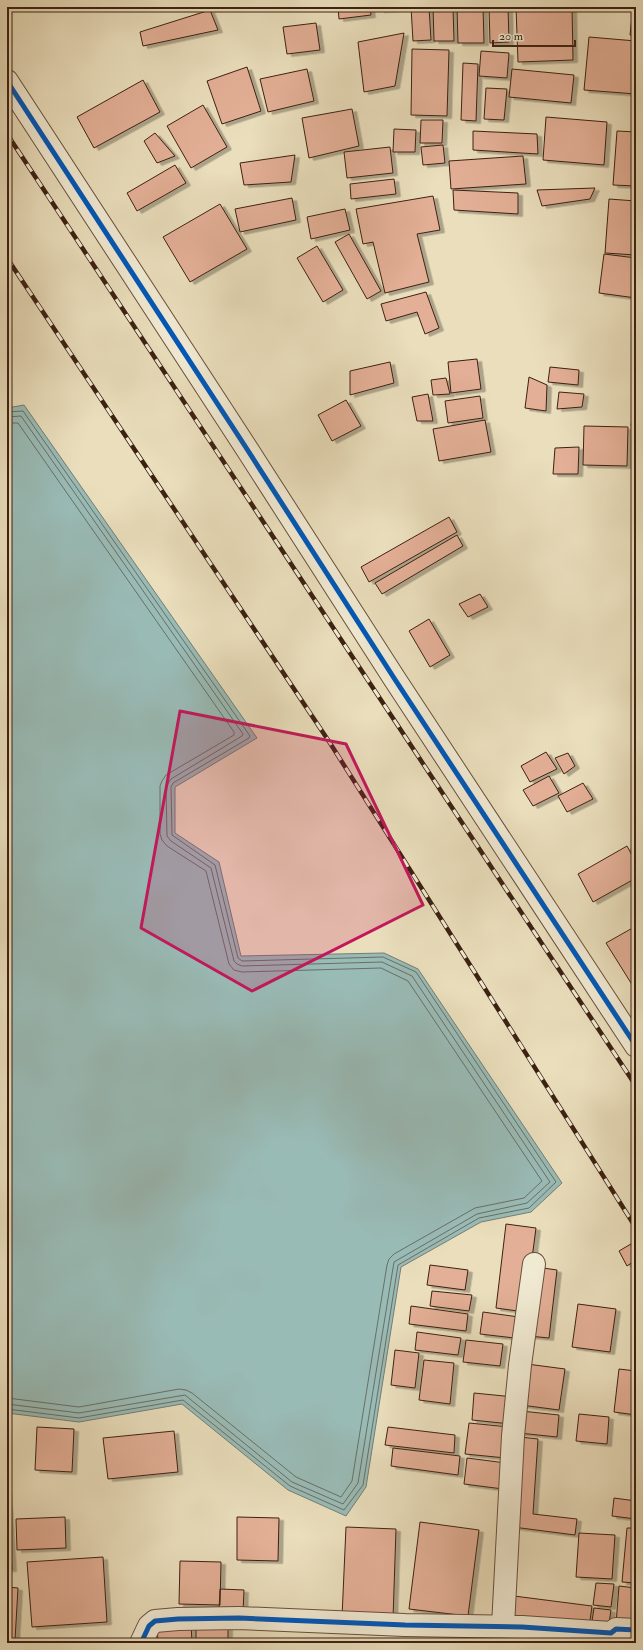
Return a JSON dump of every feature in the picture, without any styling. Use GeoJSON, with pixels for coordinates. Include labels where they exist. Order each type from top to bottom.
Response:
{"type":"FeatureCollection","features":[{"type":"Feature","properties":{"kind":"street"},"geometry":{"type":"LineString","coordinates":[[7,81],[394,678],[636,1046]]}},
{"type":"Feature","properties":{"kind":"street"},"geometry":{"type":"LineString","coordinates":[[504,1626],[512,1436],[534,1264]]}},
{"type":"Feature","properties":{"kind":"street"},"geometry":{"type":"LineString","coordinates":[[141,1643],[149,1626],[155,1621],[178,1619],[239,1618],[405,1626],[504,1626],[611,1633],[616,1629],[636,1630]]}},
{"type":"Feature","properties":{"kind":"highlighted area"},"geometry":{"type":"Polygon","coordinates":[[[180,711],[346,744],[423,905],[252,991],[141,928],[180,711]]]}},
{"type":"Feature","properties":{"kind":"water"},"geometry":{"type":"Polygon","coordinates":[[[24,405],[257,738],[175,787],[175,833],[219,862],[241,956],[384,953],[418,969],[562,1183],[531,1212],[481,1222],[401,1267],[366,1487],[346,1516],[288,1490],[182,1404],[79,1422],[7,1413],[7,408],[24,405]]]}},
{"type":"Feature","properties":{"kind":"building"},"geometry":{"type":"Polygon","coordinates":[[[338,7],[370,7],[371,15],[339,19],[338,7]]]}},
{"type":"Feature","properties":{"kind":"building"},"geometry":{"type":"Polygon","coordinates":[[[380,7],[406,7],[406,8],[380,10],[380,7]]]}},
{"type":"Feature","properties":{"kind":"building"},"geometry":{"type":"Polygon","coordinates":[[[411,7],[429,7],[431,40],[413,41],[411,7]]]}},
{"type":"Feature","properties":{"kind":"building"},"geometry":{"type":"Polygon","coordinates":[[[433,7],[453,7],[454,41],[434,41],[433,7]]]}},
{"type":"Feature","properties":{"kind":"building"},"geometry":{"type":"Polygon","coordinates":[[[457,7],[483,7],[484,43],[458,43],[457,7]]]}},
{"type":"Feature","properties":{"kind":"building"},"geometry":{"type":"Polygon","coordinates":[[[489,7],[508,7],[509,42],[490,43],[489,7]]]}},
{"type":"Feature","properties":{"kind":"building"},"geometry":{"type":"Polygon","coordinates":[[[516,7],[572,7],[573,60],[518,62],[516,7]]]}},
{"type":"Feature","properties":{"kind":"building"},"geometry":{"type":"Polygon","coordinates":[[[633,7],[636,7],[636,36],[630,35],[633,7]]]}},
{"type":"Feature","properties":{"kind":"building"},"geometry":{"type":"Polygon","coordinates":[[[210,10],[218,30],[143,46],[140,32],[210,10]]]}},
{"type":"Feature","properties":{"kind":"building"},"geometry":{"type":"Polygon","coordinates":[[[316,23],[320,50],[287,54],[283,27],[316,23]]]}},
{"type":"Feature","properties":{"kind":"building"},"geometry":{"type":"Polygon","coordinates":[[[404,33],[395,86],[364,92],[358,42],[404,33]]]}},
{"type":"Feature","properties":{"kind":"building"},"geometry":{"type":"Polygon","coordinates":[[[589,37],[636,41],[636,94],[584,90],[589,37]]]}},
{"type":"Feature","properties":{"kind":"building"},"geometry":{"type":"Polygon","coordinates":[[[412,49],[449,50],[447,116],[411,115],[412,49]]]}},
{"type":"Feature","properties":{"kind":"building"},"geometry":{"type":"Polygon","coordinates":[[[481,51],[509,53],[507,78],[479,76],[481,51]]]}},
{"type":"Feature","properties":{"kind":"building"},"geometry":{"type":"Polygon","coordinates":[[[463,63],[478,64],[476,121],[461,120],[463,63]]]}},
{"type":"Feature","properties":{"kind":"building"},"geometry":{"type":"Polygon","coordinates":[[[247,67],[261,111],[222,124],[207,81],[247,67]]]}},
{"type":"Feature","properties":{"kind":"building"},"geometry":{"type":"Polygon","coordinates":[[[307,69],[314,101],[268,112],[260,79],[307,69]]]}},
{"type":"Feature","properties":{"kind":"building"},"geometry":{"type":"Polygon","coordinates":[[[512,69],[574,75],[571,103],[509,97],[512,69]]]}},
{"type":"Feature","properties":{"kind":"building"},"geometry":{"type":"Polygon","coordinates":[[[143,80],[160,112],[94,148],[77,117],[143,80]]]}},
{"type":"Feature","properties":{"kind":"building"},"geometry":{"type":"Polygon","coordinates":[[[486,88],[507,89],[504,120],[484,119],[486,88]]]}},
{"type":"Feature","properties":{"kind":"building"},"geometry":{"type":"Polygon","coordinates":[[[203,105],[227,147],[191,168],[167,126],[203,105]]]}},
{"type":"Feature","properties":{"kind":"building"},"geometry":{"type":"Polygon","coordinates":[[[352,109],[359,146],[309,158],[302,118],[352,109]]]}},
{"type":"Feature","properties":{"kind":"building"},"geometry":{"type":"Polygon","coordinates":[[[546,117],[607,122],[604,165],[543,160],[546,117]]]}},
{"type":"Feature","properties":{"kind":"building"},"geometry":{"type":"Polygon","coordinates":[[[421,120],[443,120],[442,143],[420,143],[421,120]]]}},
{"type":"Feature","properties":{"kind":"building"},"geometry":{"type":"Polygon","coordinates":[[[394,129],[416,130],[415,152],[393,152],[394,129]]]}},
{"type":"Feature","properties":{"kind":"building"},"geometry":{"type":"Polygon","coordinates":[[[473,131],[537,134],[538,154],[473,150],[473,131]]]}},
{"type":"Feature","properties":{"kind":"building"},"geometry":{"type":"Polygon","coordinates":[[[617,131],[636,132],[636,186],[613,185],[617,131]]]}},
{"type":"Feature","properties":{"kind":"building"},"geometry":{"type":"Polygon","coordinates":[[[155,133],[175,156],[157,163],[144,141],[155,133]]]}},
{"type":"Feature","properties":{"kind":"building"},"geometry":{"type":"Polygon","coordinates":[[[443,145],[445,163],[423,165],[421,147],[443,145]]]}},
{"type":"Feature","properties":{"kind":"building"},"geometry":{"type":"Polygon","coordinates":[[[390,147],[393,173],[347,178],[344,152],[390,147]]]}},
{"type":"Feature","properties":{"kind":"building"},"geometry":{"type":"Polygon","coordinates":[[[295,155],[291,182],[244,185],[240,163],[295,155]]]}},
{"type":"Feature","properties":{"kind":"building"},"geometry":{"type":"Polygon","coordinates":[[[523,156],[526,184],[451,189],[449,161],[523,156]]]}},
{"type":"Feature","properties":{"kind":"building"},"geometry":{"type":"Polygon","coordinates":[[[175,165],[186,183],[137,211],[127,193],[175,165]]]}},
{"type":"Feature","properties":{"kind":"building"},"geometry":{"type":"Polygon","coordinates":[[[394,179],[396,194],[351,199],[350,184],[394,179]]]}},
{"type":"Feature","properties":{"kind":"building"},"geometry":{"type":"Polygon","coordinates":[[[595,188],[590,199],[542,206],[537,190],[595,188]]]}},
{"type":"Feature","properties":{"kind":"building"},"geometry":{"type":"Polygon","coordinates":[[[453,190],[518,193],[518,214],[454,210],[453,190]]]}},
{"type":"Feature","properties":{"kind":"building"},"geometry":{"type":"Polygon","coordinates":[[[433,196],[440,230],[417,234],[429,282],[385,293],[373,242],[363,244],[356,209],[433,196]]]}},
{"type":"Feature","properties":{"kind":"building"},"geometry":{"type":"Polygon","coordinates":[[[292,198],[296,220],[240,232],[235,209],[292,198]]]}},
{"type":"Feature","properties":{"kind":"building"},"geometry":{"type":"Polygon","coordinates":[[[609,199],[636,201],[636,255],[605,253],[609,199]]]}},
{"type":"Feature","properties":{"kind":"building"},"geometry":{"type":"Polygon","coordinates":[[[220,204],[247,249],[190,282],[163,237],[220,204]]]}},
{"type":"Feature","properties":{"kind":"building"},"geometry":{"type":"Polygon","coordinates":[[[345,209],[350,230],[311,239],[307,217],[345,209]]]}},
{"type":"Feature","properties":{"kind":"building"},"geometry":{"type":"Polygon","coordinates":[[[349,234],[381,291],[367,299],[335,242],[349,234]]]}},
{"type":"Feature","properties":{"kind":"building"},"geometry":{"type":"Polygon","coordinates":[[[317,246],[343,290],[323,302],[297,258],[317,246]]]}},
{"type":"Feature","properties":{"kind":"building"},"geometry":{"type":"Polygon","coordinates":[[[604,254],[636,258],[636,298],[599,293],[604,254]]]}},
{"type":"Feature","properties":{"kind":"building"},"geometry":{"type":"Polygon","coordinates":[[[426,292],[439,328],[425,334],[417,312],[386,321],[381,304],[426,292]]]}},
{"type":"Feature","properties":{"kind":"building"},"geometry":{"type":"Polygon","coordinates":[[[477,359],[481,389],[451,393],[448,362],[477,359]]]}},
{"type":"Feature","properties":{"kind":"building"},"geometry":{"type":"Polygon","coordinates":[[[390,362],[394,383],[350,395],[350,371],[390,362]]]}},
{"type":"Feature","properties":{"kind":"building"},"geometry":{"type":"Polygon","coordinates":[[[550,367],[579,370],[578,385],[548,382],[550,367]]]}},
{"type":"Feature","properties":{"kind":"building"},"geometry":{"type":"Polygon","coordinates":[[[529,377],[547,385],[546,411],[525,408],[529,377]]]}},
{"type":"Feature","properties":{"kind":"building"},"geometry":{"type":"Polygon","coordinates":[[[446,378],[450,394],[433,395],[431,380],[446,378]]]}},
{"type":"Feature","properties":{"kind":"building"},"geometry":{"type":"Polygon","coordinates":[[[559,392],[584,394],[582,407],[557,409],[559,392]]]}},
{"type":"Feature","properties":{"kind":"building"},"geometry":{"type":"Polygon","coordinates":[[[428,394],[433,421],[417,421],[412,397],[428,394]]]}},
{"type":"Feature","properties":{"kind":"building"},"geometry":{"type":"Polygon","coordinates":[[[480,396],[483,418],[448,423],[445,401],[480,396]]]}},
{"type":"Feature","properties":{"kind":"building"},"geometry":{"type":"Polygon","coordinates":[[[346,400],[361,426],[332,441],[318,415],[346,400]]]}},
{"type":"Feature","properties":{"kind":"building"},"geometry":{"type":"Polygon","coordinates":[[[633,408],[636,409],[636,426],[631,426],[633,408]]]}},
{"type":"Feature","properties":{"kind":"building"},"geometry":{"type":"Polygon","coordinates":[[[485,420],[491,452],[439,461],[433,429],[485,420]]]}},
{"type":"Feature","properties":{"kind":"building"},"geometry":{"type":"Polygon","coordinates":[[[584,426],[628,427],[627,466],[583,465],[584,426]]]}},
{"type":"Feature","properties":{"kind":"building"},"geometry":{"type":"Polygon","coordinates":[[[579,447],[578,474],[553,474],[555,448],[579,447]]]}},
{"type":"Feature","properties":{"kind":"building"},"geometry":{"type":"Polygon","coordinates":[[[449,517],[457,532],[369,582],[361,567],[449,517]]]}},
{"type":"Feature","properties":{"kind":"building"},"geometry":{"type":"Polygon","coordinates":[[[457,535],[463,546],[382,594],[375,583],[457,535]]]}},
{"type":"Feature","properties":{"kind":"building"},"geometry":{"type":"Polygon","coordinates":[[[480,594],[488,607],[468,617],[459,604],[480,594]]]}},
{"type":"Feature","properties":{"kind":"building"},"geometry":{"type":"Polygon","coordinates":[[[429,619],[450,655],[430,667],[409,631],[429,619]]]}},
{"type":"Feature","properties":{"kind":"building"},"geometry":{"type":"Polygon","coordinates":[[[546,752],[557,769],[530,782],[521,766],[546,752]]]}},
{"type":"Feature","properties":{"kind":"building"},"geometry":{"type":"Polygon","coordinates":[[[568,753],[575,766],[564,774],[555,758],[568,753]]]}},
{"type":"Feature","properties":{"kind":"building"},"geometry":{"type":"Polygon","coordinates":[[[549,776],[559,793],[533,806],[523,790],[549,776]]]}},
{"type":"Feature","properties":{"kind":"building"},"geometry":{"type":"Polygon","coordinates":[[[583,783],[593,799],[567,812],[558,796],[583,783]]]}},
{"type":"Feature","properties":{"kind":"building"},"geometry":{"type":"Polygon","coordinates":[[[627,846],[636,863],[636,878],[593,902],[578,874],[627,846]]]}},
{"type":"Feature","properties":{"kind":"building"},"geometry":{"type":"Polygon","coordinates":[[[636,926],[636,991],[606,943],[636,926]]]}},
{"type":"Feature","properties":{"kind":"building"},"geometry":{"type":"Polygon","coordinates":[[[506,1224],[536,1228],[525,1312],[496,1308],[506,1224]]]}},
{"type":"Feature","properties":{"kind":"building"},"geometry":{"type":"Polygon","coordinates":[[[636,1241],[636,1260],[627,1266],[619,1251],[636,1241]]]}},
{"type":"Feature","properties":{"kind":"building"},"geometry":{"type":"Polygon","coordinates":[[[430,1265],[468,1270],[465,1290],[427,1285],[430,1265]]]}},
{"type":"Feature","properties":{"kind":"building"},"geometry":{"type":"Polygon","coordinates":[[[536,1267],[557,1270],[549,1338],[529,1336],[536,1267]]]}},
{"type":"Feature","properties":{"kind":"building"},"geometry":{"type":"Polygon","coordinates":[[[432,1291],[472,1295],[469,1311],[430,1306],[432,1291]]]}},
{"type":"Feature","properties":{"kind":"building"},"geometry":{"type":"Polygon","coordinates":[[[578,1304],[616,1309],[610,1352],[572,1347],[578,1304]]]}},
{"type":"Feature","properties":{"kind":"building"},"geometry":{"type":"Polygon","coordinates":[[[411,1306],[468,1314],[466,1331],[409,1324],[411,1306]]]}},
{"type":"Feature","properties":{"kind":"building"},"geometry":{"type":"Polygon","coordinates":[[[483,1312],[526,1318],[523,1339],[480,1334],[483,1312]]]}},
{"type":"Feature","properties":{"kind":"building"},"geometry":{"type":"Polygon","coordinates":[[[417,1332],[461,1338],[458,1355],[415,1350],[417,1332]]]}},
{"type":"Feature","properties":{"kind":"building"},"geometry":{"type":"Polygon","coordinates":[[[466,1340],[503,1344],[500,1366],[463,1362],[466,1340]]]}},
{"type":"Feature","properties":{"kind":"building"},"geometry":{"type":"Polygon","coordinates":[[[395,1350],[419,1353],[415,1388],[391,1385],[395,1350]]]}},
{"type":"Feature","properties":{"kind":"building"},"geometry":{"type":"Polygon","coordinates":[[[424,1360],[454,1363],[450,1404],[419,1400],[424,1360]]]}},
{"type":"Feature","properties":{"kind":"building"},"geometry":{"type":"Polygon","coordinates":[[[527,1364],[565,1369],[559,1410],[521,1405],[527,1364]]]}},
{"type":"Feature","properties":{"kind":"building"},"geometry":{"type":"Polygon","coordinates":[[[619,1369],[636,1371],[636,1415],[614,1412],[619,1369]]]}},
{"type":"Feature","properties":{"kind":"building"},"geometry":{"type":"Polygon","coordinates":[[[474,1393],[514,1397],[511,1424],[472,1420],[474,1393]]]}},
{"type":"Feature","properties":{"kind":"building"},"geometry":{"type":"Polygon","coordinates":[[[521,1411],[559,1415],[557,1437],[519,1433],[521,1411]]]}},
{"type":"Feature","properties":{"kind":"building"},"geometry":{"type":"Polygon","coordinates":[[[579,1414],[609,1417],[607,1444],[576,1441],[579,1414]]]}},
{"type":"Feature","properties":{"kind":"building"},"geometry":{"type":"Polygon","coordinates":[[[469,1423],[509,1427],[506,1458],[465,1454],[469,1423]]]}},
{"type":"Feature","properties":{"kind":"building"},"geometry":{"type":"Polygon","coordinates":[[[37,1427],[74,1429],[72,1472],[35,1470],[37,1427]]]}},
{"type":"Feature","properties":{"kind":"building"},"geometry":{"type":"Polygon","coordinates":[[[388,1427],[455,1435],[454,1453],[385,1445],[388,1427]]]}},
{"type":"Feature","properties":{"kind":"building"},"geometry":{"type":"Polygon","coordinates":[[[174,1431],[178,1472],[108,1479],[103,1438],[174,1431]]]}},
{"type":"Feature","properties":{"kind":"building"},"geometry":{"type":"Polygon","coordinates":[[[520,1437],[538,1439],[533,1514],[577,1519],[575,1535],[513,1527],[520,1437]]]}},
{"type":"Feature","properties":{"kind":"building"},"geometry":{"type":"Polygon","coordinates":[[[393,1448],[460,1456],[458,1475],[391,1466],[393,1448]]]}},
{"type":"Feature","properties":{"kind":"building"},"geometry":{"type":"Polygon","coordinates":[[[467,1458],[506,1463],[503,1489],[464,1484],[467,1458]]]}},
{"type":"Feature","properties":{"kind":"building"},"geometry":{"type":"Polygon","coordinates":[[[7,1492],[12,1569],[7,1569],[7,1492]]]}},
{"type":"Feature","properties":{"kind":"building"},"geometry":{"type":"Polygon","coordinates":[[[614,1498],[636,1501],[636,1519],[612,1516],[614,1498]]]}},
{"type":"Feature","properties":{"kind":"building"},"geometry":{"type":"Polygon","coordinates":[[[65,1517],[66,1548],[17,1550],[16,1519],[65,1517]]]}},
{"type":"Feature","properties":{"kind":"building"},"geometry":{"type":"Polygon","coordinates":[[[237,1517],[279,1518],[278,1561],[237,1560],[237,1517]]]}},
{"type":"Feature","properties":{"kind":"building"},"geometry":{"type":"Polygon","coordinates":[[[420,1522],[479,1530],[468,1616],[409,1609],[420,1522]]]}},
{"type":"Feature","properties":{"kind":"building"},"geometry":{"type":"Polygon","coordinates":[[[346,1527],[396,1529],[393,1619],[342,1617],[346,1527]]]}},
{"type":"Feature","properties":{"kind":"building"},"geometry":{"type":"Polygon","coordinates":[[[627,1528],[636,1528],[636,1583],[622,1582],[627,1528]]]}},
{"type":"Feature","properties":{"kind":"building"},"geometry":{"type":"Polygon","coordinates":[[[579,1533],[615,1535],[612,1579],[576,1577],[579,1533]]]}},
{"type":"Feature","properties":{"kind":"building"},"geometry":{"type":"Polygon","coordinates":[[[103,1557],[107,1622],[32,1627],[27,1562],[103,1557]]]}},
{"type":"Feature","properties":{"kind":"building"},"geometry":{"type":"Polygon","coordinates":[[[180,1561],[221,1562],[220,1605],[179,1604],[180,1561]]]}},
{"type":"Feature","properties":{"kind":"building"},"geometry":{"type":"Polygon","coordinates":[[[596,1583],[614,1584],[611,1607],[593,1605],[596,1583]]]}},
{"type":"Feature","properties":{"kind":"building"},"geometry":{"type":"Polygon","coordinates":[[[619,1586],[636,1588],[636,1626],[616,1624],[619,1586]]]}},
{"type":"Feature","properties":{"kind":"building"},"geometry":{"type":"Polygon","coordinates":[[[7,1587],[18,1588],[15,1640],[7,1640],[7,1587]]]}},
{"type":"Feature","properties":{"kind":"building"},"geometry":{"type":"Polygon","coordinates":[[[220,1589],[244,1590],[243,1612],[219,1610],[220,1589]]]}},
{"type":"Feature","properties":{"kind":"building"},"geometry":{"type":"Polygon","coordinates":[[[514,1596],[592,1606],[589,1628],[511,1617],[514,1596]]]}},
{"type":"Feature","properties":{"kind":"building"},"geometry":{"type":"Polygon","coordinates":[[[594,1608],[611,1610],[608,1630],[591,1628],[594,1608]]]}},
{"type":"Feature","properties":{"kind":"building"},"geometry":{"type":"Polygon","coordinates":[[[191,1623],[192,1643],[158,1643],[157,1625],[191,1623]]]}},
{"type":"Feature","properties":{"kind":"building"},"geometry":{"type":"Polygon","coordinates":[[[196,1623],[228,1623],[228,1643],[196,1643],[196,1623]]]}},
{"type":"Feature","properties":{"kind":"building"},"geometry":{"type":"Polygon","coordinates":[[[528,1630],[578,1634],[577,1643],[527,1643],[528,1630]]]}},
{"type":"Feature","properties":{"kind":"building"},"geometry":{"type":"Polygon","coordinates":[[[616,1632],[636,1634],[636,1643],[615,1643],[616,1632]]]}},
{"type":"Feature","properties":{"kind":"building"},"geometry":{"type":"Polygon","coordinates":[[[455,1640],[455,1643],[412,1643],[455,1640]]]}},
{"type":"Feature","properties":{"kind":"railway"},"geometry":{"type":"LineString","coordinates":[[7,134],[636,1086]]}},
{"type":"Feature","properties":{"kind":"railway"},"geometry":{"type":"LineString","coordinates":[[7,258],[330,743],[636,1228]]}},
{"type":"Feature","properties":{"kind":"cycle path"},"geometry":{"type":"LineString","coordinates":[[7,81],[394,678],[636,1046]]}},
{"type":"Feature","properties":{"kind":"cycle path"},"geometry":{"type":"LineString","coordinates":[[141,1643],[149,1626],[155,1621],[178,1619],[239,1618],[405,1625],[522,1627],[611,1633],[616,1629],[636,1630]]}}]}
